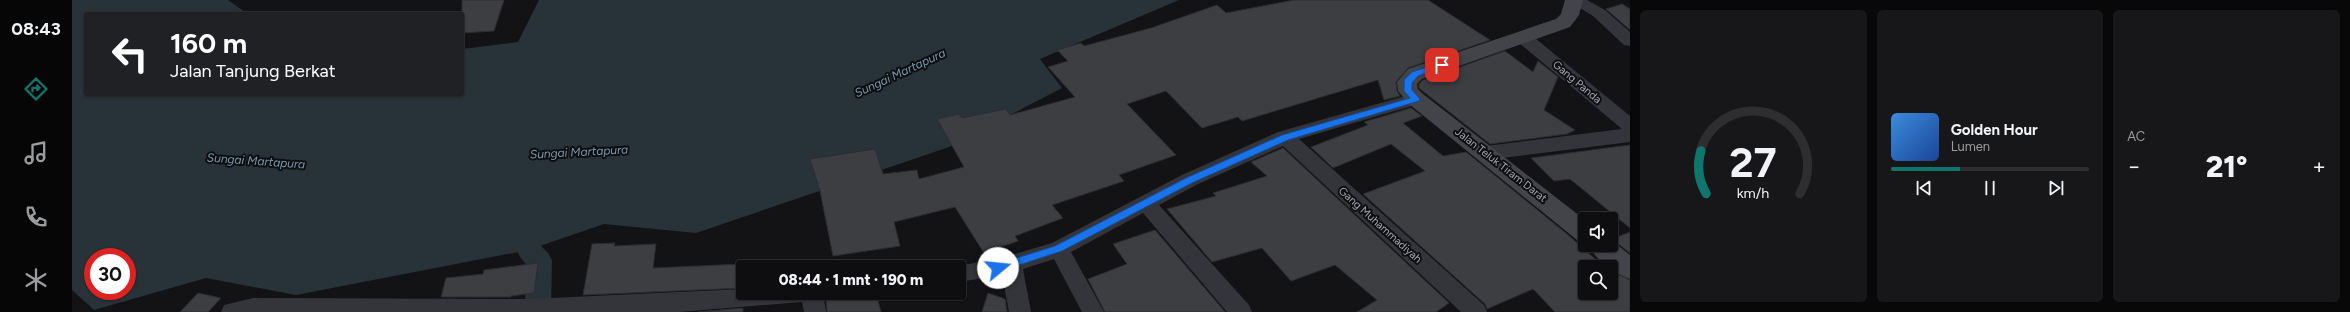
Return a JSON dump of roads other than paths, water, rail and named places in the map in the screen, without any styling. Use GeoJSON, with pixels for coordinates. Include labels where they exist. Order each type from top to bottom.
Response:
{"type":"FeatureCollection","features":[{"type":"Feature","properties":{"kind":"street"},"geometry":{"type":"LineString","coordinates":[[966,272],[998,268],[1059,249],[1189,180],[1285,137],[1416,99],[1408,91],[1407,82],[1415,74],[1524,38],[1563,23],[1570,14],[1575,0],[1599,13],[1630,41]]}},
{"type":"Feature","properties":{"kind":"street","name":"Gang Panda"},"geometry":{"type":"LineString","coordinates":[[1524,38],[1630,126]]}},
{"type":"Feature","properties":{"kind":"street","name":"Jalan Teluk Tiram Darat"},"geometry":{"type":"LineString","coordinates":[[1416,99],[1578,227]]}},
{"type":"Feature","properties":{"kind":"street"},"geometry":{"type":"LineString","coordinates":[[1486,153],[1630,135]]}},
{"type":"Feature","properties":{"kind":"street","name":"Gang Muhammadiyah"},"geometry":{"type":"LineString","coordinates":[[1285,137],[1476,312]]}},
{"type":"Feature","properties":{"kind":"street"},"geometry":{"type":"LineString","coordinates":[[1146,203],[1241,312]]}},
{"type":"Feature","properties":{"kind":"street"},"geometry":{"type":"LineString","coordinates":[[1059,249],[1093,312]]}},
{"type":"Feature","properties":{"kind":"street"},"geometry":{"type":"LineString","coordinates":[[1609,252],[1630,269]]}},
{"type":"Feature","properties":{"kind":"street"},"geometry":{"type":"LineString","coordinates":[[1011,264],[1020,312]]}},
{"type":"Feature","properties":{"kind":"street"},"geometry":{"type":"LineString","coordinates":[[232,312],[253,306],[505,310],[737,300]]}},
{"type":"Feature","properties":{"kind":"street"},"geometry":{"type":"LineString","coordinates":[[813,300],[815,312]]}},
{"type":"Feature","properties":{"kind":"water","name":"Sungai Martapura"},"geometry":{"type":"Polygon","coordinates":[[[72,0],[228,0],[245,12],[84,12],[84,96],[464,96],[464,49],[518,42],[539,0],[1179,0],[1040,59],[1062,88],[949,147],[696,233],[604,224],[528,250],[296,295],[206,278],[136,298],[136,248],[84,248],[84,300],[129,300],[94,310],[72,290],[72,0]]]}},
{"type":"Feature","properties":{"kind":"waterway"},"geometry":{"type":"LineString","coordinates":[[527,220],[528,250],[539,260],[538,312]]}}]}
